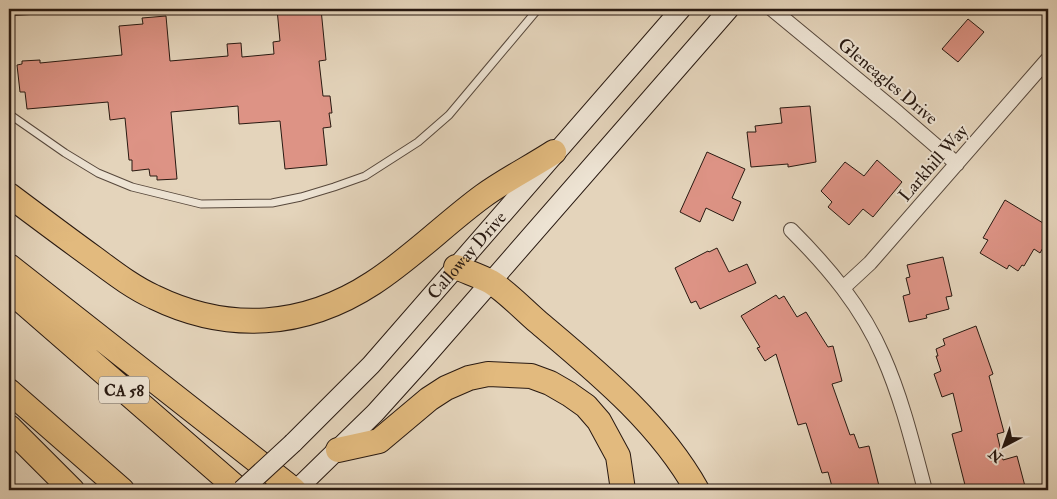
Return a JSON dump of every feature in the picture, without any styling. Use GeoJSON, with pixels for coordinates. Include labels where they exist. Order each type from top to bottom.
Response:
{"type":"FeatureCollection","features":[{"type":"Feature","properties":{"kind":"highway"},"geometry":{"type":"LineString","coordinates":[[9,195],[128,282],[152,296],[196,314],[221,319],[269,320],[295,317],[348,298],[382,277],[484,195],[554,152]]}},
{"type":"Feature","properties":{"kind":"highway"},"geometry":{"type":"LineString","coordinates":[[9,266],[295,490]]}},
{"type":"Feature","properties":{"kind":"highway"},"geometry":{"type":"LineString","coordinates":[[456,267],[492,283],[549,331],[638,412],[677,459],[697,490]]}},
{"type":"Feature","properties":{"kind":"highway","name":"CA 58"},"geometry":{"type":"LineString","coordinates":[[9,290],[240,490]]}},
{"type":"Feature","properties":{"kind":"highway"},"geometry":{"type":"LineString","coordinates":[[338,450],[379,441],[429,399],[446,388],[469,378],[488,374],[531,376],[550,383],[570,394],[586,406],[599,421],[618,456],[623,490]]}},
{"type":"Feature","properties":{"kind":"highway"},"geometry":{"type":"LineString","coordinates":[[9,392],[122,490]]}},
{"type":"Feature","properties":{"kind":"highway"},"geometry":{"type":"LineString","coordinates":[[9,427],[72,490]]}},
{"type":"Feature","properties":{"kind":"main road","name":"Calloway Drive"},"geometry":{"type":"LineString","coordinates":[[240,490],[293,442],[371,365],[554,152],[681,9]]}},
{"type":"Feature","properties":{"kind":"main road","name":"Calloway Drive"},"geometry":{"type":"LineString","coordinates":[[295,490],[375,413],[492,283],[729,9]]}},
{"type":"Feature","properties":{"kind":"street","name":"Gleneagles Drive"},"geometry":{"type":"LineString","coordinates":[[772,9],[957,164]]}},
{"type":"Feature","properties":{"kind":"street","name":"Larkhill Way"},"geometry":{"type":"LineString","coordinates":[[843,288],[870,263],[1048,59]]}},
{"type":"Feature","properties":{"kind":"street"},"geometry":{"type":"LineString","coordinates":[[791,230],[820,260],[843,288],[864,319],[882,354],[896,389],[925,490]]}},
{"type":"Feature","properties":{"kind":"lane"},"geometry":{"type":"LineString","coordinates":[[9,12],[51,9]]}},
{"type":"Feature","properties":{"kind":"lane"},"geometry":{"type":"LineString","coordinates":[[9,114],[90,168],[132,187],[201,204],[272,203],[334,188],[365,176],[418,142],[449,115],[538,9]]}},
{"type":"Feature","properties":{"kind":"building"},"geometry":{"type":"Polygon","coordinates":[[[277,9],[321,9],[326,60],[319,61],[323,96],[330,96],[332,113],[329,113],[331,127],[323,128],[327,165],[285,169],[280,121],[239,124],[238,106],[171,112],[177,179],[157,180],[157,176],[150,176],[149,169],[132,171],[132,160],[129,160],[125,118],[110,120],[108,102],[27,109],[25,92],[20,92],[17,65],[22,64],[22,61],[40,60],[40,63],[122,55],[119,26],[143,24],[142,18],[166,16],[170,61],[228,56],[227,44],[241,43],[242,57],[274,54],[273,42],[280,41],[277,9]]]}},
{"type":"Feature","properties":{"kind":"building"},"geometry":{"type":"Polygon","coordinates":[[[968,19],[984,32],[958,62],[942,49],[968,19]]]}},
{"type":"Feature","properties":{"kind":"building"},"geometry":{"type":"Polygon","coordinates":[[[810,106],[816,162],[788,167],[788,164],[751,167],[747,132],[756,132],[755,126],[782,123],[780,108],[810,106]]]}},
{"type":"Feature","properties":{"kind":"building"},"geometry":{"type":"Polygon","coordinates":[[[707,152],[745,169],[732,198],[741,202],[733,221],[706,208],[700,222],[680,212],[707,152]]]}},
{"type":"Feature","properties":{"kind":"building"},"geometry":{"type":"Polygon","coordinates":[[[877,160],[902,182],[873,217],[863,209],[849,225],[828,207],[832,202],[821,191],[845,162],[864,176],[877,160]]]}},
{"type":"Feature","properties":{"kind":"building"},"geometry":{"type":"Polygon","coordinates":[[[1005,200],[1048,226],[1048,239],[1040,253],[1034,249],[1024,266],[1022,265],[1018,271],[1009,265],[1007,269],[980,253],[988,240],[983,238],[1005,200]]]}},
{"type":"Feature","properties":{"kind":"building"},"geometry":{"type":"Polygon","coordinates":[[[717,248],[729,272],[747,264],[756,283],[700,309],[696,301],[691,303],[675,268],[717,248]]]}},
{"type":"Feature","properties":{"kind":"building"},"geometry":{"type":"Polygon","coordinates":[[[943,257],[952,296],[946,297],[949,309],[926,315],[927,318],[909,322],[903,296],[910,294],[906,278],[910,277],[907,265],[943,257]]]}},
{"type":"Feature","properties":{"kind":"building"},"geometry":{"type":"Polygon","coordinates":[[[776,295],[779,299],[784,296],[797,317],[806,312],[828,347],[833,346],[842,381],[832,384],[850,435],[854,434],[859,448],[869,446],[880,490],[833,490],[828,472],[822,473],[806,423],[798,425],[776,354],[765,361],[757,348],[760,347],[741,316],[776,295]]]}},
{"type":"Feature","properties":{"kind":"building"},"geometry":{"type":"Polygon","coordinates":[[[976,326],[993,374],[989,376],[1004,432],[997,434],[1003,460],[1017,456],[1026,490],[976,490],[975,487],[966,489],[952,434],[962,431],[953,393],[942,397],[934,374],[941,371],[936,356],[938,356],[936,349],[945,345],[943,339],[976,326]]]}}]}
